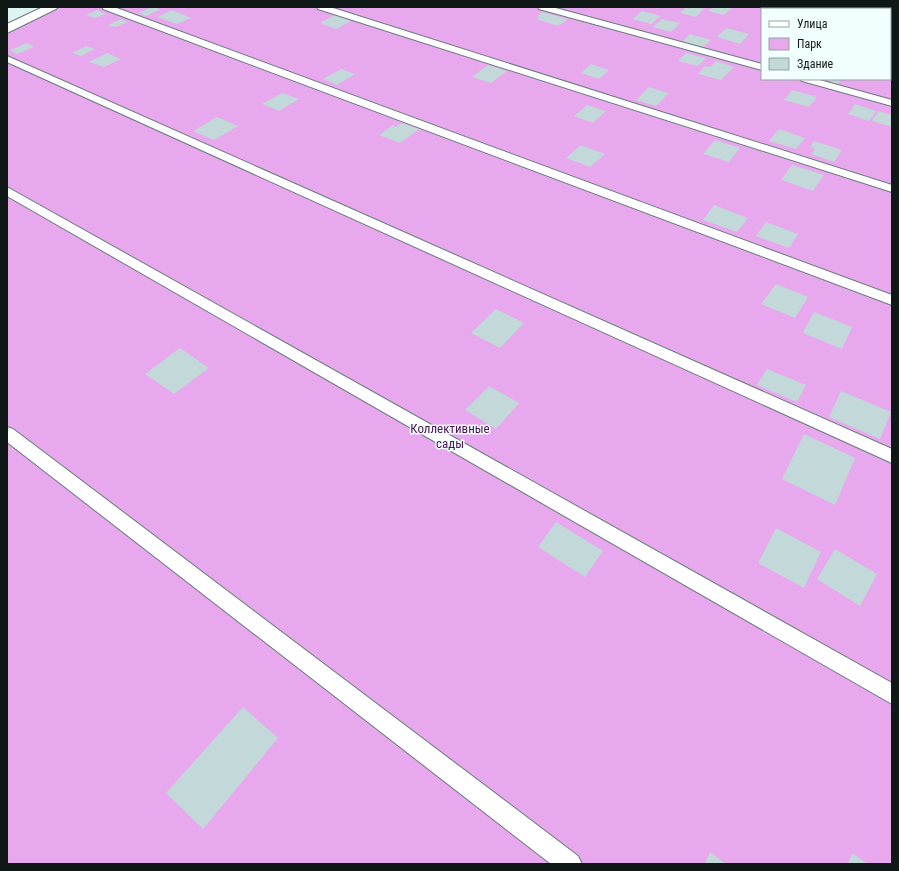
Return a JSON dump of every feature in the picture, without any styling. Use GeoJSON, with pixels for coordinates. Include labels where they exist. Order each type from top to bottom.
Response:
{"type":"FeatureCollection","features":[{"type":"Feature","properties":{"kind":"street"},"geometry":{"type":"LineString","coordinates":[[7,29],[52,7]]}},
{"type":"Feature","properties":{"kind":"lane"},"geometry":{"type":"LineString","coordinates":[[106,7],[892,300]]}},
{"type":"Feature","properties":{"kind":"lane"},"geometry":{"type":"LineString","coordinates":[[321,7],[892,189]]}},
{"type":"Feature","properties":{"kind":"lane"},"geometry":{"type":"LineString","coordinates":[[542,7],[761,67]]}},
{"type":"Feature","properties":{"kind":"lane"},"geometry":{"type":"LineString","coordinates":[[7,59],[892,456]]}},
{"type":"Feature","properties":{"kind":"lane"},"geometry":{"type":"LineString","coordinates":[[809,80],[892,103]]}},
{"type":"Feature","properties":{"kind":"lane"},"geometry":{"type":"LineString","coordinates":[[7,191],[892,694]]}},
{"type":"Feature","properties":{"kind":"lane"},"geometry":{"type":"LineString","coordinates":[[7,433],[570,864]]}},
{"type":"Feature","properties":{"kind":"green space","name":"Коллективные сады"},"geometry":{"type":"Polygon","coordinates":[[[59,7],[892,7],[892,864],[7,864],[7,34],[59,7]]]}},
{"type":"Feature","properties":{"kind":"building"},"geometry":{"type":"Polygon","coordinates":[[[152,7],[161,9],[146,16],[138,13],[152,7]]]}},
{"type":"Feature","properties":{"kind":"building"},"geometry":{"type":"Polygon","coordinates":[[[686,7],[704,9],[696,17],[680,13],[686,7]]]}},
{"type":"Feature","properties":{"kind":"building"},"geometry":{"type":"Polygon","coordinates":[[[713,7],[732,8],[724,15],[708,11],[713,7]]]}},
{"type":"Feature","properties":{"kind":"building"},"geometry":{"type":"Polygon","coordinates":[[[815,7],[837,7],[836,8],[814,8],[815,7]]]}},
{"type":"Feature","properties":{"kind":"building"},"geometry":{"type":"Polygon","coordinates":[[[97,10],[106,14],[95,18],[86,15],[97,10]]]}},
{"type":"Feature","properties":{"kind":"building"},"geometry":{"type":"Polygon","coordinates":[[[172,10],[191,18],[177,24],[157,17],[172,10]]]}},
{"type":"Feature","properties":{"kind":"building"},"geometry":{"type":"Polygon","coordinates":[[[642,11],[661,16],[651,24],[633,19],[642,11]]]}},
{"type":"Feature","properties":{"kind":"building"},"geometry":{"type":"Polygon","coordinates":[[[542,12],[568,19],[558,26],[536,19],[540,17],[537,16],[542,12]]]}},
{"type":"Feature","properties":{"kind":"building"},"geometry":{"type":"Polygon","coordinates":[[[335,15],[351,21],[336,29],[320,23],[335,15]]]}},
{"type":"Feature","properties":{"kind":"building"},"geometry":{"type":"Polygon","coordinates":[[[121,19],[128,22],[115,27],[108,25],[121,19]]]}},
{"type":"Feature","properties":{"kind":"building"},"geometry":{"type":"Polygon","coordinates":[[[662,19],[680,23],[671,32],[653,27],[662,19]]]}},
{"type":"Feature","properties":{"kind":"building"},"geometry":{"type":"Polygon","coordinates":[[[726,28],[749,34],[740,44],[717,37],[726,28]]]}},
{"type":"Feature","properties":{"kind":"building"},"geometry":{"type":"Polygon","coordinates":[[[690,34],[711,40],[703,47],[682,42],[690,34]]]}},
{"type":"Feature","properties":{"kind":"building"},"geometry":{"type":"Polygon","coordinates":[[[27,43],[34,47],[17,54],[10,50],[27,43]]]}},
{"type":"Feature","properties":{"kind":"building"},"geometry":{"type":"Polygon","coordinates":[[[86,46],[95,49],[81,56],[72,53],[86,46]]]}},
{"type":"Feature","properties":{"kind":"building"},"geometry":{"type":"Polygon","coordinates":[[[107,53],[121,59],[104,67],[89,62],[107,53]]]}},
{"type":"Feature","properties":{"kind":"building"},"geometry":{"type":"Polygon","coordinates":[[[686,53],[706,58],[698,66],[678,61],[686,53]]]}},
{"type":"Feature","properties":{"kind":"building"},"geometry":{"type":"Polygon","coordinates":[[[716,61],[734,67],[721,80],[698,74],[705,66],[710,67],[716,61]]]}},
{"type":"Feature","properties":{"kind":"building"},"geometry":{"type":"Polygon","coordinates":[[[591,64],[609,70],[599,79],[581,73],[591,64]]]}},
{"type":"Feature","properties":{"kind":"building"},"geometry":{"type":"Polygon","coordinates":[[[488,65],[507,71],[491,83],[472,77],[488,65]]]}},
{"type":"Feature","properties":{"kind":"building"},"geometry":{"type":"Polygon","coordinates":[[[341,69],[355,74],[337,85],[323,79],[341,69]]]}},
{"type":"Feature","properties":{"kind":"building"},"geometry":{"type":"Polygon","coordinates":[[[826,80],[840,80],[838,84],[826,80]]]}},
{"type":"Feature","properties":{"kind":"building"},"geometry":{"type":"Polygon","coordinates":[[[649,87],[669,93],[656,106],[636,100],[649,87]]]}},
{"type":"Feature","properties":{"kind":"building"},"geometry":{"type":"Polygon","coordinates":[[[792,90],[817,97],[809,107],[784,100],[792,90]]]}},
{"type":"Feature","properties":{"kind":"building"},"geometry":{"type":"Polygon","coordinates":[[[282,93],[299,99],[279,111],[262,104],[282,93]]]}},
{"type":"Feature","properties":{"kind":"building"},"geometry":{"type":"Polygon","coordinates":[[[855,104],[876,111],[869,121],[848,114],[855,104]]]}},
{"type":"Feature","properties":{"kind":"building"},"geometry":{"type":"Polygon","coordinates":[[[587,105],[606,111],[593,123],[574,116],[587,105]]]}},
{"type":"Feature","properties":{"kind":"building"},"geometry":{"type":"Polygon","coordinates":[[[878,111],[892,115],[892,127],[872,121],[878,111]]]}},
{"type":"Feature","properties":{"kind":"building"},"geometry":{"type":"Polygon","coordinates":[[[217,117],[238,126],[214,140],[193,131],[217,117]]]}},
{"type":"Feature","properties":{"kind":"building"},"geometry":{"type":"Polygon","coordinates":[[[402,123],[419,129],[400,143],[379,135],[393,125],[396,127],[402,123]]]}},
{"type":"Feature","properties":{"kind":"building"},"geometry":{"type":"Polygon","coordinates":[[[779,129],[805,138],[796,149],[769,141],[779,129]]]}},
{"type":"Feature","properties":{"kind":"building"},"geometry":{"type":"Polygon","coordinates":[[[715,140],[740,148],[729,162],[703,154],[715,140]]]}},
{"type":"Feature","properties":{"kind":"building"},"geometry":{"type":"Polygon","coordinates":[[[814,141],[842,150],[834,162],[811,154],[815,149],[810,147],[814,141]]]}},
{"type":"Feature","properties":{"kind":"building"},"geometry":{"type":"Polygon","coordinates":[[[581,145],[605,154],[590,167],[566,158],[581,145]]]}},
{"type":"Feature","properties":{"kind":"building"},"geometry":{"type":"Polygon","coordinates":[[[792,165],[824,175],[813,191],[781,180],[792,165]]]}},
{"type":"Feature","properties":{"kind":"building"},"geometry":{"type":"Polygon","coordinates":[[[714,205],[748,218],[737,232],[703,220],[714,205]]]}},
{"type":"Feature","properties":{"kind":"building"},"geometry":{"type":"Polygon","coordinates":[[[766,222],[798,234],[789,248],[756,236],[766,222]]]}},
{"type":"Feature","properties":{"kind":"building"},"geometry":{"type":"Polygon","coordinates":[[[776,284],[808,297],[795,318],[761,304],[776,284]]]}},
{"type":"Feature","properties":{"kind":"building"},"geometry":{"type":"Polygon","coordinates":[[[496,309],[524,323],[500,348],[471,333],[496,309]]]}},
{"type":"Feature","properties":{"kind":"building"},"geometry":{"type":"Polygon","coordinates":[[[814,312],[852,327],[842,349],[803,333],[814,312]]]}},
{"type":"Feature","properties":{"kind":"building"},"geometry":{"type":"Polygon","coordinates":[[[180,348],[209,368],[174,394],[145,374],[180,348]]]}},
{"type":"Feature","properties":{"kind":"building"},"geometry":{"type":"Polygon","coordinates":[[[767,369],[806,385],[797,402],[757,385],[767,369]]]}},
{"type":"Feature","properties":{"kind":"building"},"geometry":{"type":"Polygon","coordinates":[[[489,386],[519,403],[496,429],[465,410],[489,386]]]}},
{"type":"Feature","properties":{"kind":"building"},"geometry":{"type":"Polygon","coordinates":[[[841,391],[891,412],[880,439],[829,417],[841,391]]]}},
{"type":"Feature","properties":{"kind":"building"},"geometry":{"type":"Polygon","coordinates":[[[804,434],[855,458],[835,505],[782,479],[804,434]]]}},
{"type":"Feature","properties":{"kind":"building"},"geometry":{"type":"Polygon","coordinates":[[[556,522],[603,551],[585,577],[538,547],[556,522]]]}},
{"type":"Feature","properties":{"kind":"building"},"geometry":{"type":"Polygon","coordinates":[[[776,528],[821,552],[804,588],[758,563],[776,528]]]}},
{"type":"Feature","properties":{"kind":"building"},"geometry":{"type":"Polygon","coordinates":[[[835,549],[877,574],[860,606],[817,579],[835,549]]]}},
{"type":"Feature","properties":{"kind":"building"},"geometry":{"type":"Polygon","coordinates":[[[243,707],[278,738],[203,829],[166,793],[243,707]]]}},
{"type":"Feature","properties":{"kind":"building"},"geometry":{"type":"Polygon","coordinates":[[[710,852],[726,864],[705,864],[710,852]]]}},
{"type":"Feature","properties":{"kind":"building"},"geometry":{"type":"Polygon","coordinates":[[[852,853],[868,864],[848,864],[852,853]]]}}]}
